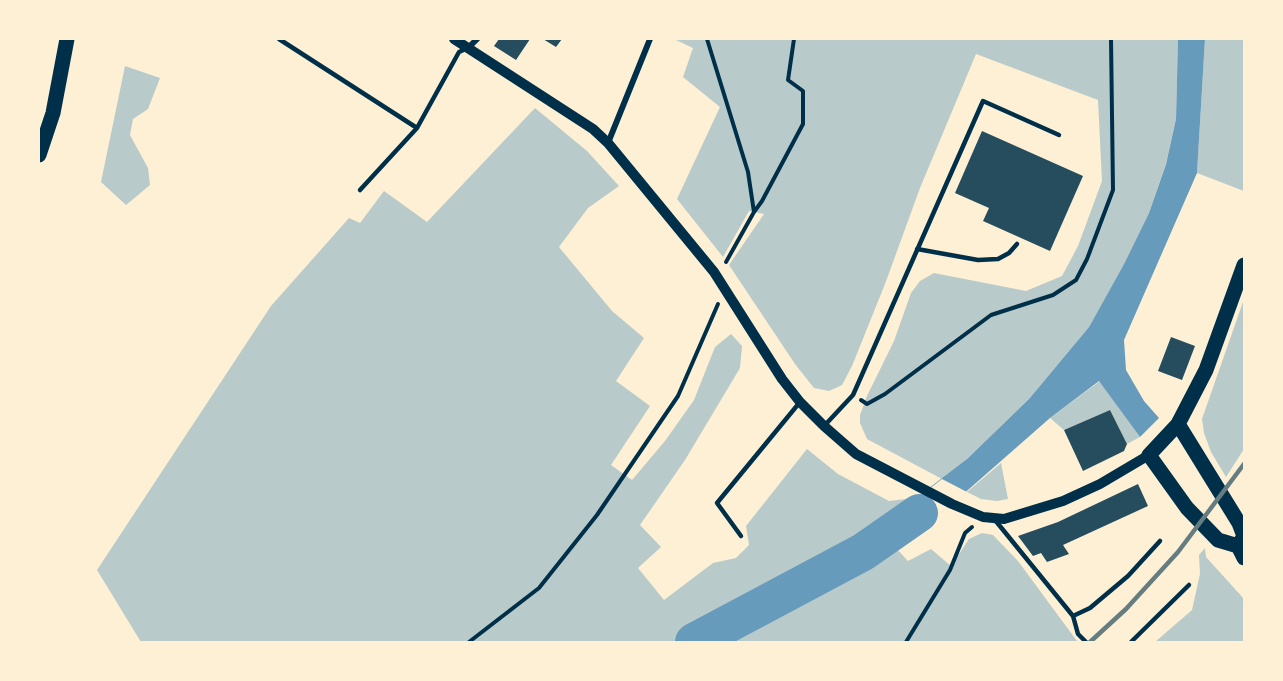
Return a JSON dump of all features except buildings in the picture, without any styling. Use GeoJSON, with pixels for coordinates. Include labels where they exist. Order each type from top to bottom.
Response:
{"type":"FeatureCollection","features":[{"type":"Feature","properties":{"kind":"main road"},"geometry":{"type":"LineString","coordinates":[[39,155],[53,113],[67,39]]}},
{"type":"Feature","properties":{"kind":"main road"},"geometry":{"type":"LineString","coordinates":[[1178,424],[1239,523],[1244,536],[1241,552],[1218,540],[1195,516],[1149,455],[1178,424],[1206,370],[1244,265]]}},
{"type":"Feature","properties":{"kind":"street"},"geometry":{"type":"LineString","coordinates":[[454,39],[593,129],[608,143],[714,272],[782,379],[800,402],[856,454],[952,504],[988,517],[1004,519],[1063,501],[1100,484],[1149,455]]}},
{"type":"Feature","properties":{"kind":"street"},"geometry":{"type":"LineString","coordinates":[[468,48],[477,39]]}},
{"type":"Feature","properties":{"kind":"street"},"geometry":{"type":"LineString","coordinates":[[608,143],[650,39]]}},
{"type":"Feature","properties":{"kind":"lane"},"geometry":{"type":"LineString","coordinates":[[279,39],[417,128]]}},
{"type":"Feature","properties":{"kind":"lane"},"geometry":{"type":"LineString","coordinates":[[360,190],[417,128],[459,52],[468,48]]}},
{"type":"Feature","properties":{"kind":"lane"},"geometry":{"type":"LineString","coordinates":[[824,426],[853,395],[982,101],[1059,135]]}},
{"type":"Feature","properties":{"kind":"lane"},"geometry":{"type":"LineString","coordinates":[[917,249],[978,260],[998,259],[1009,253],[1017,244]]}},
{"type":"Feature","properties":{"kind":"lane"},"geometry":{"type":"LineString","coordinates":[[741,536],[717,503],[800,402]]}},
{"type":"Feature","properties":{"kind":"lane"},"geometry":{"type":"LineString","coordinates":[[988,517],[1073,616],[1078,634],[1086,642]]}},
{"type":"Feature","properties":{"kind":"lane"},"geometry":{"type":"LineString","coordinates":[[1073,616],[1090,608],[1128,576],[1161,541]]}},
{"type":"Feature","properties":{"kind":"lane"},"geometry":{"type":"LineString","coordinates":[[1131,642],[1189,585]]}},
{"type":"Feature","properties":{"kind":"path"},"geometry":{"type":"LineString","coordinates":[[707,39],[748,172],[754,212]]}},
{"type":"Feature","properties":{"kind":"path"},"geometry":{"type":"LineString","coordinates":[[714,272],[727,262],[804,124],[802,91],[788,81],[794,39]]}},
{"type":"Feature","properties":{"kind":"path"},"geometry":{"type":"LineString","coordinates":[[853,395],[867,404],[885,394],[991,315],[1053,295],[1076,280],[1087,259],[1113,190],[1111,39]]}},
{"type":"Feature","properties":{"kind":"path"},"geometry":{"type":"LineString","coordinates":[[469,642],[539,588],[597,515],[678,396],[725,290]]}},
{"type":"Feature","properties":{"kind":"path"},"geometry":{"type":"LineString","coordinates":[[906,642],[950,570],[965,533],[988,517]]}},
{"type":"Feature","properties":{"kind":"shaded area"},"geometry":{"type":"Polygon","coordinates":[[[674,39],[1178,39],[1176,119],[1166,163],[1149,213],[1124,264],[1089,327],[1029,399],[967,459],[942,479],[867,439],[860,423],[860,415],[867,396],[894,341],[911,293],[920,281],[934,273],[1026,291],[1062,276],[1078,246],[1102,181],[1098,100],[976,54],[920,188],[852,366],[842,385],[829,391],[814,388],[795,364],[729,265],[764,214],[749,211],[723,257],[677,199],[720,107],[683,77],[693,48],[674,39]]]}},
{"type":"Feature","properties":{"kind":"shaded area"},"geometry":{"type":"Polygon","coordinates":[[[1205,39],[1244,39],[1244,191],[1197,173],[1205,39]]]}},
{"type":"Feature","properties":{"kind":"shaded area"},"geometry":{"type":"Polygon","coordinates":[[[125,66],[160,78],[148,109],[133,119],[130,135],[148,168],[150,185],[126,205],[101,182],[125,66]]]}},
{"type":"Feature","properties":{"kind":"shaded area"},"geometry":{"type":"Polygon","coordinates":[[[535,108],[587,151],[619,186],[588,208],[559,247],[612,311],[644,338],[616,381],[650,406],[611,465],[632,480],[665,441],[694,400],[715,347],[731,334],[742,346],[740,368],[685,460],[640,525],[661,547],[638,568],[664,600],[713,563],[736,558],[749,545],[746,526],[807,449],[838,474],[889,501],[906,499],[911,503],[890,518],[885,555],[895,547],[908,561],[931,549],[951,566],[969,539],[982,533],[993,535],[1018,561],[1077,641],[141,642],[97,570],[271,306],[349,218],[360,223],[384,191],[427,222],[535,108]]]}},
{"type":"Feature","properties":{"kind":"shaded area"},"geometry":{"type":"Polygon","coordinates":[[[1244,299],[1244,449],[1226,477],[1211,452],[1202,419],[1244,299]]]}},
{"type":"Feature","properties":{"kind":"shaded area"},"geometry":{"type":"Polygon","coordinates":[[[1100,381],[1140,437],[1127,444],[1110,410],[1064,430],[1050,418],[1100,381]]]}},
{"type":"Feature","properties":{"kind":"shaded area"},"geometry":{"type":"Polygon","coordinates":[[[1001,463],[1008,499],[997,501],[981,499],[967,492],[1001,463]]]}},
{"type":"Feature","properties":{"kind":"shaded area"},"geometry":{"type":"Polygon","coordinates":[[[1205,548],[1206,557],[1244,599],[1244,642],[1155,642],[1192,610],[1200,574],[1199,555],[1205,548]]]}},
{"type":"Feature","properties":{"kind":"water"},"geometry":{"type":"Polygon","coordinates":[[[1178,39],[1205,39],[1197,173],[1124,340],[1126,370],[1144,401],[1159,418],[1140,437],[1099,381],[1050,418],[952,504],[885,555],[869,534],[967,459],[1029,399],[1089,327],[1149,213],[1166,164],[1176,119],[1178,39]]]}},
{"type":"Feature","properties":{"kind":"pier"},"geometry":{"type":"Polygon","coordinates":[[[942,479],[967,492],[937,516],[911,503],[942,479]]]}},
{"type":"Feature","properties":{"kind":"pier"},"geometry":{"type":"Polygon","coordinates":[[[890,518],[906,539],[895,547],[879,527],[890,518]]]}},
{"type":"Feature","properties":{"kind":"waterway"},"geometry":{"type":"LineString","coordinates":[[694,642],[863,552],[919,513]]}},
{"type":"Feature","properties":{"kind":"railway"},"geometry":{"type":"LineString","coordinates":[[1090,642],[1126,609],[1178,552],[1244,464]]}}]}
